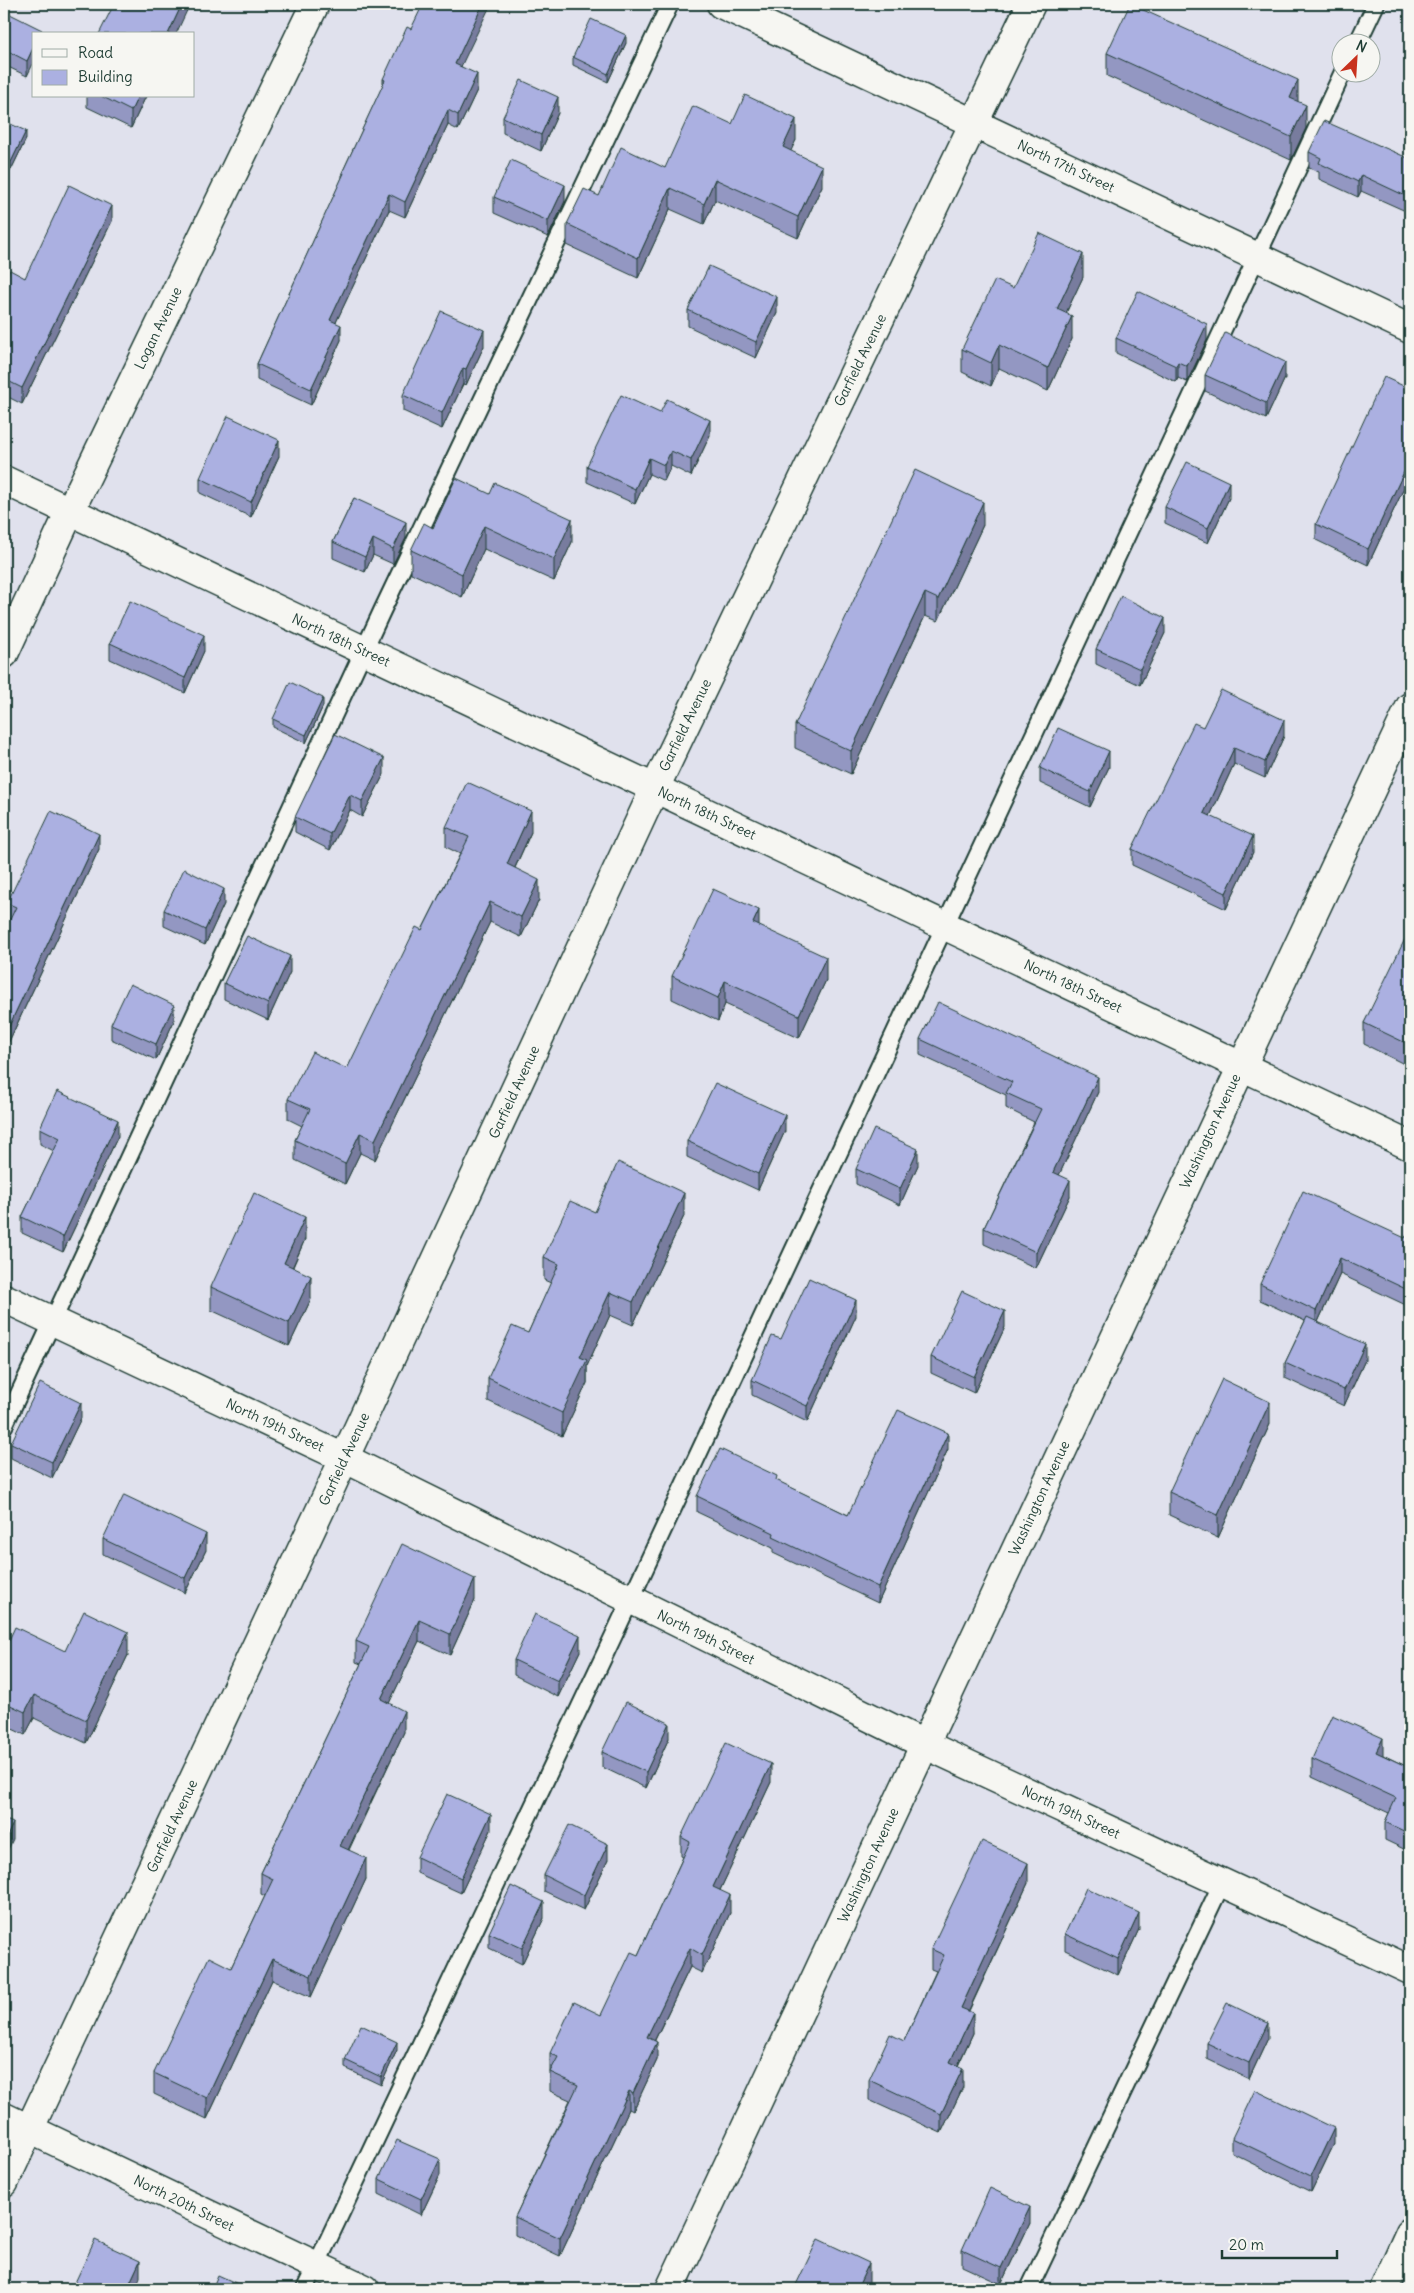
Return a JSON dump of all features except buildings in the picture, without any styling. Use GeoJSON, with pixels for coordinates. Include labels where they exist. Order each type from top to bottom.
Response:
{"type":"FeatureCollection","features":[{"type":"Feature","properties":{"kind":"street","name":"Logan Avenue"},"geometry":{"type":"LineString","coordinates":[[4,654],[70,511],[314,4]]}},
{"type":"Feature","properties":{"kind":"street","name":"North 17th Street"},"geometry":{"type":"LineString","coordinates":[[721,4],[1410,329]]}},
{"type":"Feature","properties":{"kind":"street","name":"Garfield Avenue"},"geometry":{"type":"LineString","coordinates":[[4,2184],[655,788],[1031,4]]}},
{"type":"Feature","properties":{"kind":"street","name":"North 18th Street"},"geometry":{"type":"LineString","coordinates":[[4,480],[1410,1146]]}},
{"type":"Feature","properties":{"kind":"street","name":"Washington Avenue"},"geometry":{"type":"LineString","coordinates":[[670,2289],[1410,707]]}},
{"type":"Feature","properties":{"kind":"street","name":"North 19th Street"},"geometry":{"type":"LineString","coordinates":[[4,1298],[344,1458],[924,1744],[1410,1970]]}},
{"type":"Feature","properties":{"kind":"street","name":"North 20th Street"},"geometry":{"type":"LineString","coordinates":[[4,2117],[310,2278],[365,2289]]}},
{"type":"Feature","properties":{"kind":"street"},"geometry":{"type":"LineString","coordinates":[[1384,2289],[1410,2232]]}},
{"type":"Feature","properties":{"kind":"lane"},"geometry":{"type":"LineString","coordinates":[[4,1426],[363,650],[670,4]]}},
{"type":"Feature","properties":{"kind":"lane"},"geometry":{"type":"LineString","coordinates":[[1363,32],[1376,4]]}},
{"type":"Feature","properties":{"kind":"lane"},"geometry":{"type":"LineString","coordinates":[[310,2278],[631,1600],[1338,82]]}},
{"type":"Feature","properties":{"kind":"lane"},"geometry":{"type":"LineString","coordinates":[[1029,2289],[1222,1883]]}}]}
